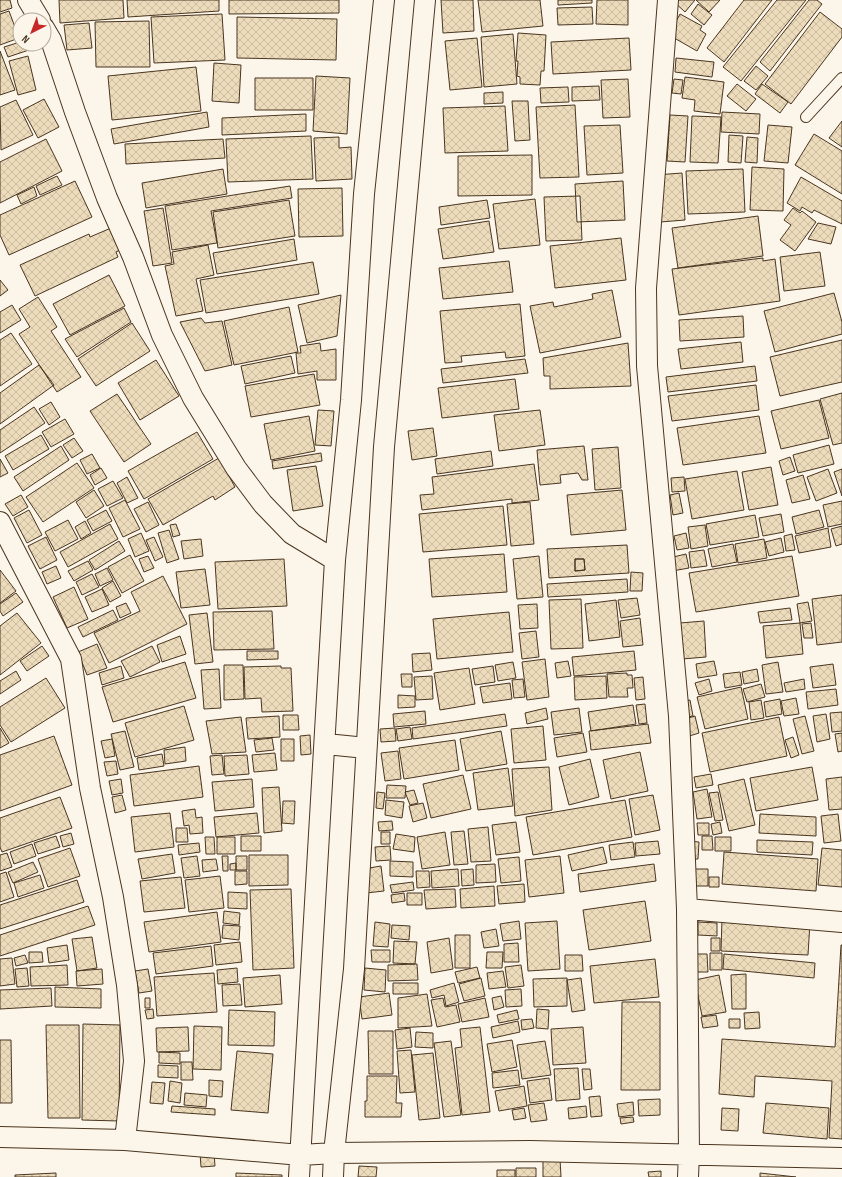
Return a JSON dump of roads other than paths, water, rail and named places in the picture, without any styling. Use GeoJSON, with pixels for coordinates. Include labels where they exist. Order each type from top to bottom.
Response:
{"type":"FeatureCollection","features":[{"type":"Feature","properties":{"kind":"street"},"geometry":{"type":"LineString","coordinates":[[28,0],[35,12]]}},
{"type":"Feature","properties":{"kind":"street"},"geometry":{"type":"LineString","coordinates":[[300,1177],[326,744],[335,560],[351,400],[364,194],[384,0]]}},
{"type":"Feature","properties":{"kind":"street"},"geometry":{"type":"LineString","coordinates":[[333,1177],[334,1153],[354,969],[384,447],[425,0]]}},
{"type":"Feature","properties":{"kind":"street"},"geometry":{"type":"LineString","coordinates":[[668,0],[646,288],[647,366],[679,716],[687,909],[688,1177]]}},
{"type":"Feature","properties":{"kind":"street"},"geometry":{"type":"LineString","coordinates":[[52,43],[77,119],[107,198],[133,257],[162,335],[193,398],[236,468],[262,504],[292,534],[335,560]]}},
{"type":"Feature","properties":{"kind":"street"},"geometry":{"type":"LineString","coordinates":[[0,522],[71,659],[90,788],[113,897],[127,985],[134,1061],[125,1140]]}},
{"type":"Feature","properties":{"kind":"street"},"geometry":{"type":"LineString","coordinates":[[326,744],[366,748]]}},
{"type":"Feature","properties":{"kind":"street"},"geometry":{"type":"LineString","coordinates":[[687,909],[842,922]]}},
{"type":"Feature","properties":{"kind":"street"},"geometry":{"type":"LineString","coordinates":[[0,1137],[125,1140],[301,1155],[334,1153],[530,1151],[689,1153],[842,1158]]}},
{"type":"Feature","properties":{"kind":"lane"},"geometry":{"type":"LineString","coordinates":[[806,117],[842,78]]}}]}
